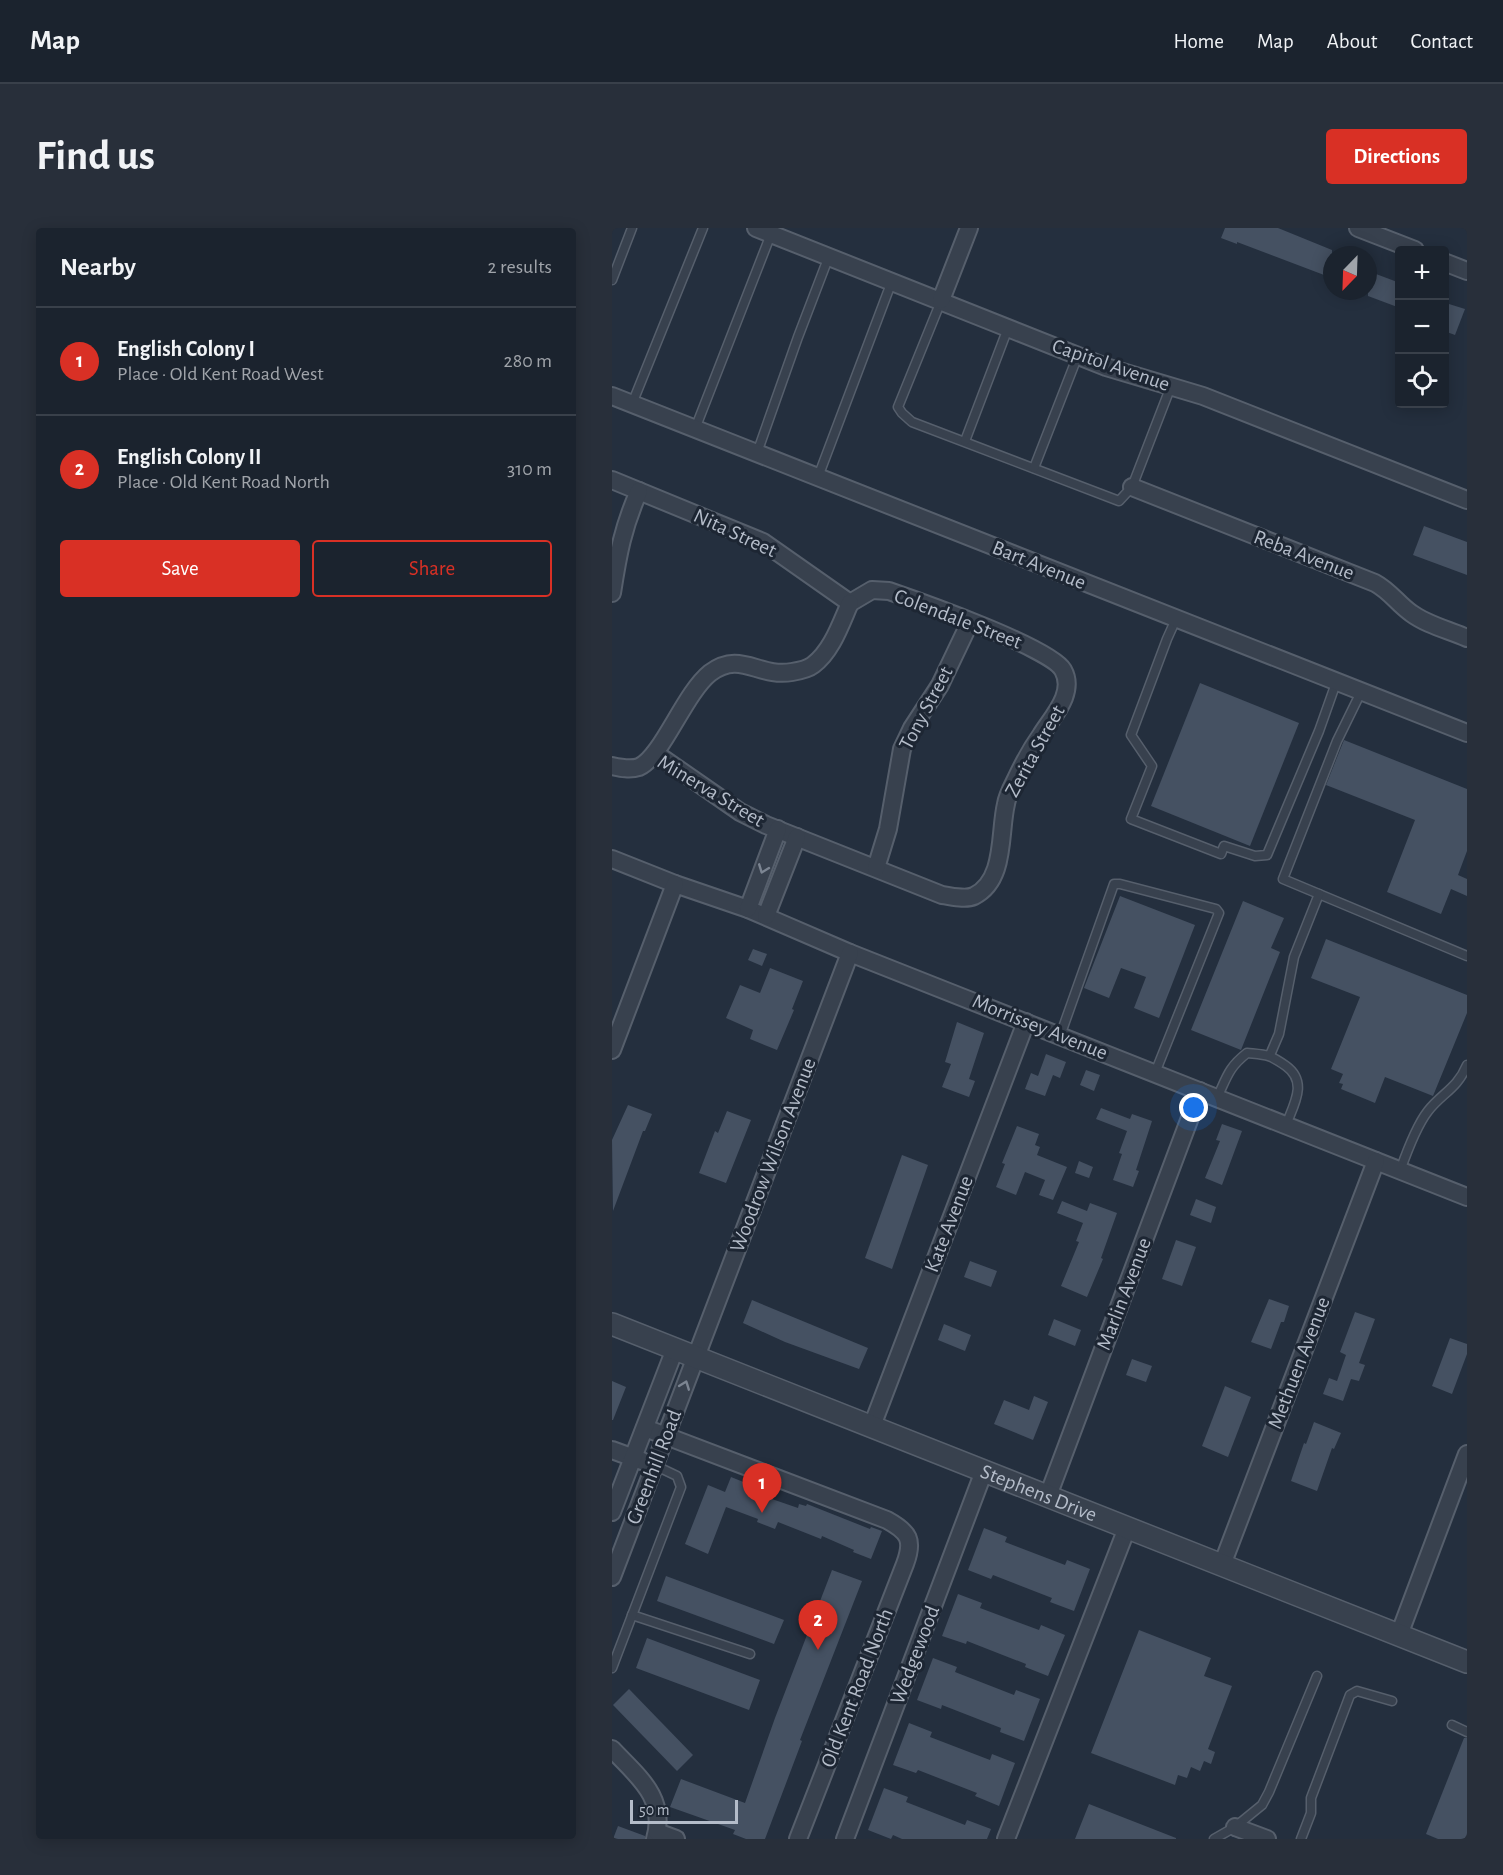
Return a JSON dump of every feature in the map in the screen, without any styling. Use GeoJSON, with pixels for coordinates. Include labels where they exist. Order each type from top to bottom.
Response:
{"type":"FeatureCollection","features":[{"type":"Feature","properties":{"kind":"street"},"geometry":{"type":"LineString","coordinates":[[941,300],[969,228]]}},
{"type":"Feature","properties":{"kind":"street"},"geometry":{"type":"LineString","coordinates":[[1358,228],[1405,246]]}},
{"type":"Feature","properties":{"kind":"street","name":"Capitol Avenue"},"geometry":{"type":"LineString","coordinates":[[764,231],[1078,355],[1232,407],[1467,500]]}},
{"type":"Feature","properties":{"kind":"street"},"geometry":{"type":"LineString","coordinates":[[1449,264],[1467,271]]}},
{"type":"Feature","properties":{"kind":"street","name":"Bart Avenue"},"geometry":{"type":"LineString","coordinates":[[612,396],[1467,733]]}},
{"type":"Feature","properties":{"kind":"street","name":"Nita Street"},"geometry":{"type":"LineString","coordinates":[[612,480],[763,542],[850,603]]}},
{"type":"Feature","properties":{"kind":"street","name":"Reba Avenue"},"geometry":{"type":"LineString","coordinates":[[1132,487],[1375,583],[1422,620],[1467,638]]}},
{"type":"Feature","properties":{"kind":"street"},"geometry":{"type":"LineString","coordinates":[[612,593],[619,547],[639,491]]}},
{"type":"Feature","properties":{"kind":"street","name":"Colendale Street"},"geometry":{"type":"LineString","coordinates":[[850,603],[872,590],[889,591],[1011,638],[1047,656],[1063,669]]}},
{"type":"Feature","properties":{"kind":"street"},"geometry":{"type":"LineString","coordinates":[[655,753],[693,691],[717,668],[731,663],[740,663],[768,673],[780,674],[798,671],[813,665],[826,650],[850,603]]}},
{"type":"Feature","properties":{"kind":"street","name":"Tony Street"},"geometry":{"type":"LineString","coordinates":[[876,868],[888,829],[902,749],[921,712],[940,685],[970,622]]}},
{"type":"Feature","properties":{"kind":"street","name":"Zerita Street"},"geometry":{"type":"LineString","coordinates":[[973,896],[988,882],[998,864],[1006,803],[1014,782],[1063,701],[1067,685],[1063,669]]}},
{"type":"Feature","properties":{"kind":"street","name":"Minerva Street"},"geometry":{"type":"LineString","coordinates":[[612,766],[637,768],[646,763],[655,753],[740,812],[942,895],[973,896]]}},
{"type":"Feature","properties":{"kind":"street","name":"Minerva Street"},"geometry":{"type":"LineString","coordinates":[[748,909],[778,829]]}},
{"type":"Feature","properties":{"kind":"street"},"geometry":{"type":"LineString","coordinates":[[766,916],[797,837]]}},
{"type":"Feature","properties":{"kind":"street","name":"Morrissey Avenue"},"geometry":{"type":"LineString","coordinates":[[612,859],[766,916],[850,953],[1467,1197]]}},
{"type":"Feature","properties":{"kind":"street"},"geometry":{"type":"LineString","coordinates":[[612,1050],[675,884]]}},
{"type":"Feature","properties":{"kind":"street","name":"Woodrow Wilson Avenue"},"geometry":{"type":"LineString","coordinates":[[697,1357],[850,953]]}},
{"type":"Feature","properties":{"kind":"street","name":"Kate Avenue"},"geometry":{"type":"LineString","coordinates":[[872,1426],[1026,1022]]}},
{"type":"Feature","properties":{"kind":"street","name":"Marlin Avenue"},"geometry":{"type":"LineString","coordinates":[[1048,1496],[1200,1091]]}},
{"type":"Feature","properties":{"kind":"street","name":"Methuen Avenue"},"geometry":{"type":"LineString","coordinates":[[1222,1565],[1376,1161]]}},
{"type":"Feature","properties":{"kind":"street","name":"Stephens Drive"},"geometry":{"type":"LineString","coordinates":[[612,1324],[1467,1662]]}},
{"type":"Feature","properties":{"kind":"street","name":"Greenhill Road"},"geometry":{"type":"LineString","coordinates":[[612,1512],[675,1349]]}},
{"type":"Feature","properties":{"kind":"street","name":"Greenhill Road"},"geometry":{"type":"LineString","coordinates":[[612,1577],[697,1357]]}},
{"type":"Feature","properties":{"kind":"street"},"geometry":{"type":"LineString","coordinates":[[645,1428],[666,1435]]}},
{"type":"Feature","properties":{"kind":"street","name":"Old Kent Road North"},"geometry":{"type":"LineString","coordinates":[[666,1435],[887,1520],[901,1527],[908,1536],[910,1551],[798,1839]]}},
{"type":"Feature","properties":{"kind":"street"},"geometry":{"type":"LineString","coordinates":[[612,1450],[654,1465]]}},
{"type":"Feature","properties":{"kind":"street"},"geometry":{"type":"LineString","coordinates":[[1399,1635],[1467,1454]]}},
{"type":"Feature","properties":{"kind":"street","name":"Wedgewood"},"geometry":{"type":"LineString","coordinates":[[844,1839],[984,1471]]}},
{"type":"Feature","properties":{"kind":"street"},"geometry":{"type":"LineString","coordinates":[[1006,1839],[1127,1528]]}},
{"type":"Feature","properties":{"kind":"street"},"geometry":{"type":"LineString","coordinates":[[612,1749],[650,1791],[657,1809],[656,1835],[676,1839]]}},
{"type":"Feature","properties":{"kind":"street"},"geometry":{"type":"LineString","coordinates":[[1235,1827],[1263,1838]]}},
{"type":"Feature","properties":{"kind":"lane"},"geometry":{"type":"LineString","coordinates":[[612,280],[632,228]]}},
{"type":"Feature","properties":{"kind":"lane"},"geometry":{"type":"LineString","coordinates":[[632,404],[703,228]]}},
{"type":"Feature","properties":{"kind":"lane"},"geometry":{"type":"LineString","coordinates":[[695,429],[764,231]]}},
{"type":"Feature","properties":{"kind":"lane"},"geometry":{"type":"LineString","coordinates":[[757,453],[829,256]]}},
{"type":"Feature","properties":{"kind":"lane"},"geometry":{"type":"LineString","coordinates":[[818,477],[892,281]]}},
{"type":"Feature","properties":{"kind":"lane"},"geometry":{"type":"LineString","coordinates":[[941,300],[898,407],[902,413],[912,422],[1119,501],[1132,487],[1170,386]]}},
{"type":"Feature","properties":{"kind":"lane"},"geometry":{"type":"LineString","coordinates":[[965,441],[1008,328]]}},
{"type":"Feature","properties":{"kind":"lane"},"geometry":{"type":"LineString","coordinates":[[1034,468],[1078,355]]}},
{"type":"Feature","properties":{"kind":"lane"},"geometry":{"type":"LineString","coordinates":[[1176,619],[1131,735],[1152,766],[1131,819],[1221,854],[1224,846],[1256,856],[1267,855],[1319,731],[1336,682]]}},
{"type":"Feature","properties":{"kind":"lane"},"geometry":{"type":"LineString","coordinates":[[1361,692],[1337,741],[1283,879],[1467,956]]}},
{"type":"Feature","properties":{"kind":"lane"},"geometry":{"type":"LineString","coordinates":[[1060,1036],[1114,884],[1216,909],[1218,913],[1155,1073]]}},
{"type":"Feature","properties":{"kind":"lane"},"geometry":{"type":"LineString","coordinates":[[1270,1055],[1279,1034],[1294,957],[1319,894]]}},
{"type":"Feature","properties":{"kind":"lane"},"geometry":{"type":"LineString","coordinates":[[1217,1098],[1232,1066],[1238,1060],[1247,1053],[1270,1055],[1293,1071],[1298,1081],[1296,1099],[1286,1125]]}},
{"type":"Feature","properties":{"kind":"lane"},"geometry":{"type":"LineString","coordinates":[[1400,1171],[1428,1111],[1461,1080],[1467,1065]]}},
{"type":"Feature","properties":{"kind":"lane"},"geometry":{"type":"LineString","coordinates":[[612,1668],[681,1487],[677,1476],[654,1465]]}},
{"type":"Feature","properties":{"kind":"lane"},"geometry":{"type":"LineString","coordinates":[[632,1615],[750,1654]]}},
{"type":"Feature","properties":{"kind":"lane"},"geometry":{"type":"LineString","coordinates":[[1214,1839],[1235,1827],[1262,1805],[1317,1676]]}},
{"type":"Feature","properties":{"kind":"lane"},"geometry":{"type":"LineString","coordinates":[[1301,1839],[1311,1813],[1311,1798],[1350,1695],[1357,1691],[1392,1701]]}},
{"type":"Feature","properties":{"kind":"lane"},"geometry":{"type":"LineString","coordinates":[[1452,1725],[1467,1732]]}},
{"type":"Feature","properties":{"kind":"building"},"geometry":{"type":"Polygon","coordinates":[[[1225,228],[1278,228],[1323,246],[1323,275],[1237,242],[1237,244],[1221,238],[1225,228]]]}},
{"type":"Feature","properties":{"kind":"building"},"geometry":{"type":"Polygon","coordinates":[[[1377,274],[1395,281],[1395,306],[1377,299],[1377,274]]]}},
{"type":"Feature","properties":{"kind":"building"},"geometry":{"type":"Polygon","coordinates":[[[1449,304],[1465,309],[1455,335],[1449,333],[1449,304]]]}},
{"type":"Feature","properties":{"kind":"building"},"geometry":{"type":"Polygon","coordinates":[[[1424,526],[1467,542],[1467,575],[1413,555],[1424,526]]]}},
{"type":"Feature","properties":{"kind":"building"},"geometry":{"type":"Polygon","coordinates":[[[1200,683],[1299,723],[1250,846],[1151,806],[1200,683]]]}},
{"type":"Feature","properties":{"kind":"building"},"geometry":{"type":"Polygon","coordinates":[[[1344,740],[1467,789],[1467,851],[1458,875],[1467,879],[1467,896],[1451,889],[1441,914],[1387,892],[1415,820],[1326,785],[1344,740]]]}},
{"type":"Feature","properties":{"kind":"building"},"geometry":{"type":"Polygon","coordinates":[[[1120,896],[1195,925],[1159,1018],[1134,1008],[1146,977],[1121,968],[1109,998],[1084,988],[1120,896]]]}},
{"type":"Feature","properties":{"kind":"building"},"geometry":{"type":"Polygon","coordinates":[[[1243,901],[1284,918],[1271,948],[1280,952],[1241,1050],[1191,1030],[1243,901]]]}},
{"type":"Feature","properties":{"kind":"building"},"geometry":{"type":"Polygon","coordinates":[[[1326,939],[1467,995],[1467,1013],[1433,1096],[1385,1077],[1375,1103],[1341,1089],[1343,1084],[1339,1083],[1343,1074],[1331,1069],[1360,997],[1311,978],[1326,939]]]}},
{"type":"Feature","properties":{"kind":"building"},"geometry":{"type":"Polygon","coordinates":[[[753,949],[767,954],[762,966],[748,960],[753,949]]]}},
{"type":"Feature","properties":{"kind":"building"},"geometry":{"type":"Polygon","coordinates":[[[770,968],[803,981],[792,1009],[794,1010],[777,1050],[750,1039],[753,1030],[726,1018],[740,985],[760,993],[770,968]]]}},
{"type":"Feature","properties":{"kind":"building"},"geometry":{"type":"Polygon","coordinates":[[[957,1022],[984,1033],[969,1079],[975,1081],[969,1097],[942,1087],[951,1064],[945,1062],[957,1022]]]}},
{"type":"Feature","properties":{"kind":"building"},"geometry":{"type":"Polygon","coordinates":[[[1046,1054],[1066,1062],[1060,1078],[1053,1075],[1045,1096],[1025,1089],[1031,1073],[1038,1076],[1046,1054]]]}},
{"type":"Feature","properties":{"kind":"building"},"geometry":{"type":"Polygon","coordinates":[[[1086,1070],[1100,1075],[1094,1091],[1080,1085],[1086,1070]]]}},
{"type":"Feature","properties":{"kind":"building"},"geometry":{"type":"Polygon","coordinates":[[[628,1105],[652,1114],[643,1131],[613,1211],[612,1140],[628,1105]]]}},
{"type":"Feature","properties":{"kind":"building"},"geometry":{"type":"Polygon","coordinates":[[[1101,1108],[1130,1119],[1132,1114],[1152,1121],[1136,1170],[1139,1171],[1133,1187],[1113,1180],[1127,1131],[1096,1119],[1101,1108]]]}},
{"type":"Feature","properties":{"kind":"building"},"geometry":{"type":"Polygon","coordinates":[[[727,1111],[751,1120],[726,1183],[699,1173],[715,1131],[718,1133],[727,1111]]]}},
{"type":"Feature","properties":{"kind":"building"},"geometry":{"type":"Polygon","coordinates":[[[1222,1124],[1242,1131],[1222,1185],[1205,1178],[1220,1141],[1216,1140],[1222,1124]]]}},
{"type":"Feature","properties":{"kind":"building"},"geometry":{"type":"Polygon","coordinates":[[[1017,1126],[1039,1134],[1035,1145],[1040,1147],[1037,1155],[1067,1167],[1053,1200],[1039,1195],[1045,1180],[1025,1172],[1016,1195],[996,1187],[1005,1164],[1002,1163],[1017,1126]]]}},
{"type":"Feature","properties":{"kind":"building"},"geometry":{"type":"Polygon","coordinates":[[[902,1155],[928,1165],[892,1269],[865,1258],[902,1155]]]}},
{"type":"Feature","properties":{"kind":"building"},"geometry":{"type":"Polygon","coordinates":[[[1079,1161],[1093,1167],[1089,1178],[1075,1173],[1079,1161]]]}},
{"type":"Feature","properties":{"kind":"building"},"geometry":{"type":"Polygon","coordinates":[[[1196,1199],[1216,1207],[1211,1223],[1190,1215],[1196,1199]]]}},
{"type":"Feature","properties":{"kind":"building"},"geometry":{"type":"Polygon","coordinates":[[[1062,1201],[1087,1211],[1090,1203],[1117,1213],[1101,1258],[1103,1259],[1087,1297],[1061,1286],[1079,1242],[1076,1241],[1083,1223],[1057,1213],[1062,1201]]]}},
{"type":"Feature","properties":{"kind":"building"},"geometry":{"type":"Polygon","coordinates":[[[1176,1240],[1196,1247],[1182,1286],[1162,1279],[1176,1240]]]}},
{"type":"Feature","properties":{"kind":"building"},"geometry":{"type":"Polygon","coordinates":[[[970,1261],[997,1271],[991,1287],[964,1277],[970,1261]]]}},
{"type":"Feature","properties":{"kind":"building"},"geometry":{"type":"Polygon","coordinates":[[[1269,1299],[1289,1306],[1271,1349],[1251,1342],[1269,1299]]]}},
{"type":"Feature","properties":{"kind":"building"},"geometry":{"type":"Polygon","coordinates":[[[752,1300],[868,1348],[859,1369],[785,1342],[743,1323],[752,1300]]]}},
{"type":"Feature","properties":{"kind":"building"},"geometry":{"type":"Polygon","coordinates":[[[1355,1312],[1375,1319],[1359,1363],[1365,1365],[1359,1381],[1351,1379],[1343,1401],[1323,1394],[1329,1378],[1337,1381],[1346,1355],[1340,1352],[1355,1312]]]}},
{"type":"Feature","properties":{"kind":"building"},"geometry":{"type":"Polygon","coordinates":[[[1054,1319],[1081,1330],[1075,1346],[1048,1335],[1054,1319]]]}},
{"type":"Feature","properties":{"kind":"building"},"geometry":{"type":"Polygon","coordinates":[[[944,1324],[971,1335],[965,1351],[938,1340],[944,1324]]]}},
{"type":"Feature","properties":{"kind":"building"},"geometry":{"type":"Polygon","coordinates":[[[1450,1338],[1467,1344],[1467,1354],[1452,1394],[1432,1386],[1450,1338]]]}},
{"type":"Feature","properties":{"kind":"building"},"geometry":{"type":"Polygon","coordinates":[[[1132,1359],[1152,1366],[1146,1382],[1126,1375],[1132,1359]]]}},
{"type":"Feature","properties":{"kind":"building"},"geometry":{"type":"Polygon","coordinates":[[[612,1381],[626,1387],[613,1420],[612,1420],[612,1381]]]}},
{"type":"Feature","properties":{"kind":"building"},"geometry":{"type":"Polygon","coordinates":[[[1225,1386],[1251,1397],[1228,1457],[1202,1446],[1225,1386]]]}},
{"type":"Feature","properties":{"kind":"building"},"geometry":{"type":"Polygon","coordinates":[[[1034,1396],[1048,1402],[1033,1440],[994,1424],[1004,1400],[1029,1410],[1034,1396]]]}},
{"type":"Feature","properties":{"kind":"building"},"geometry":{"type":"Polygon","coordinates":[[[1314,1422],[1341,1433],[1334,1449],[1332,1448],[1317,1491],[1291,1481],[1314,1422]]]}},
{"type":"Feature","properties":{"kind":"building"},"geometry":{"type":"Polygon","coordinates":[[[731,1477],[771,1493],[769,1498],[798,1508],[799,1504],[806,1506],[807,1504],[870,1529],[871,1527],[882,1531],[871,1559],[822,1536],[821,1539],[778,1522],[775,1529],[757,1522],[758,1519],[726,1507],[708,1554],[685,1544],[708,1485],[725,1492],[731,1477]]]}},
{"type":"Feature","properties":{"kind":"building"},"geometry":{"type":"Polygon","coordinates":[[[984,1528],[1007,1537],[1005,1542],[1065,1565],[1067,1560],[1090,1569],[1074,1611],[1050,1602],[1052,1598],[993,1575],[991,1579],[968,1570],[984,1528]]]}},
{"type":"Feature","properties":{"kind":"building"},"geometry":{"type":"Polygon","coordinates":[[[832,1570],[862,1581],[800,1740],[802,1741],[765,1839],[746,1839],[733,1834],[735,1830],[670,1807],[681,1779],[745,1803],[832,1570]]]}},
{"type":"Feature","properties":{"kind":"building"},"geometry":{"type":"Polygon","coordinates":[[[666,1576],[784,1620],[774,1644],[657,1601],[666,1576]]]}},
{"type":"Feature","properties":{"kind":"building"},"geometry":{"type":"Polygon","coordinates":[[[958,1594],[982,1603],[980,1608],[1039,1630],[1041,1625],[1065,1635],[1048,1676],[1025,1667],[1026,1664],[967,1641],[966,1644],[942,1636],[958,1594]]]}},
{"type":"Feature","properties":{"kind":"building"},"geometry":{"type":"Polygon","coordinates":[[[1139,1630],[1211,1658],[1204,1676],[1232,1686],[1208,1749],[1215,1752],[1211,1764],[1204,1761],[1200,1771],[1191,1767],[1187,1778],[1178,1775],[1175,1785],[1091,1753],[1139,1630]]]}},
{"type":"Feature","properties":{"kind":"building"},"geometry":{"type":"Polygon","coordinates":[[[647,1638],[760,1680],[749,1710],[636,1668],[647,1638]]]}},
{"type":"Feature","properties":{"kind":"building"},"geometry":{"type":"Polygon","coordinates":[[[933,1658],[957,1667],[955,1672],[1014,1695],[1016,1690],[1040,1699],[1024,1741],[1000,1732],[1001,1728],[942,1705],[941,1709],[917,1700],[933,1658]]]}},
{"type":"Feature","properties":{"kind":"building"},"geometry":{"type":"Polygon","coordinates":[[[629,1689],[693,1755],[677,1771],[613,1705],[629,1689]]]}},
{"type":"Feature","properties":{"kind":"building"},"geometry":{"type":"Polygon","coordinates":[[[909,1723],[932,1732],[930,1737],[990,1760],[992,1754],[1015,1763],[999,1806],[975,1796],[977,1793],[918,1770],[916,1773],[893,1765],[909,1723]]]}},
{"type":"Feature","properties":{"kind":"building"},"geometry":{"type":"Polygon","coordinates":[[[1464,1738],[1467,1738],[1467,1839],[1438,1839],[1426,1834],[1464,1738]]]}},
{"type":"Feature","properties":{"kind":"building"},"geometry":{"type":"Polygon","coordinates":[[[884,1788],[908,1797],[906,1802],[965,1825],[967,1820],[991,1829],[987,1839],[902,1839],[893,1835],[891,1839],[868,1830],[884,1788]]]}},
{"type":"Feature","properties":{"kind":"building"},"geometry":{"type":"Polygon","coordinates":[[[1089,1804],[1176,1838],[1176,1839],[1075,1839],[1089,1804]]]}},
{"type":"Feature","properties":{"kind":"building"},"geometry":{"type":"Polygon","coordinates":[[[618,1826],[645,1836],[645,1839],[613,1839],[618,1826]]]}},
{"type":"Feature","properties":{"kind":"place","name":"English Colony I"},"geometry":{"type":"Point","coordinates":[762,1513]}},
{"type":"Feature","properties":{"kind":"place","name":"English Colony II"},"geometry":{"type":"Point","coordinates":[818,1650]}}]}
